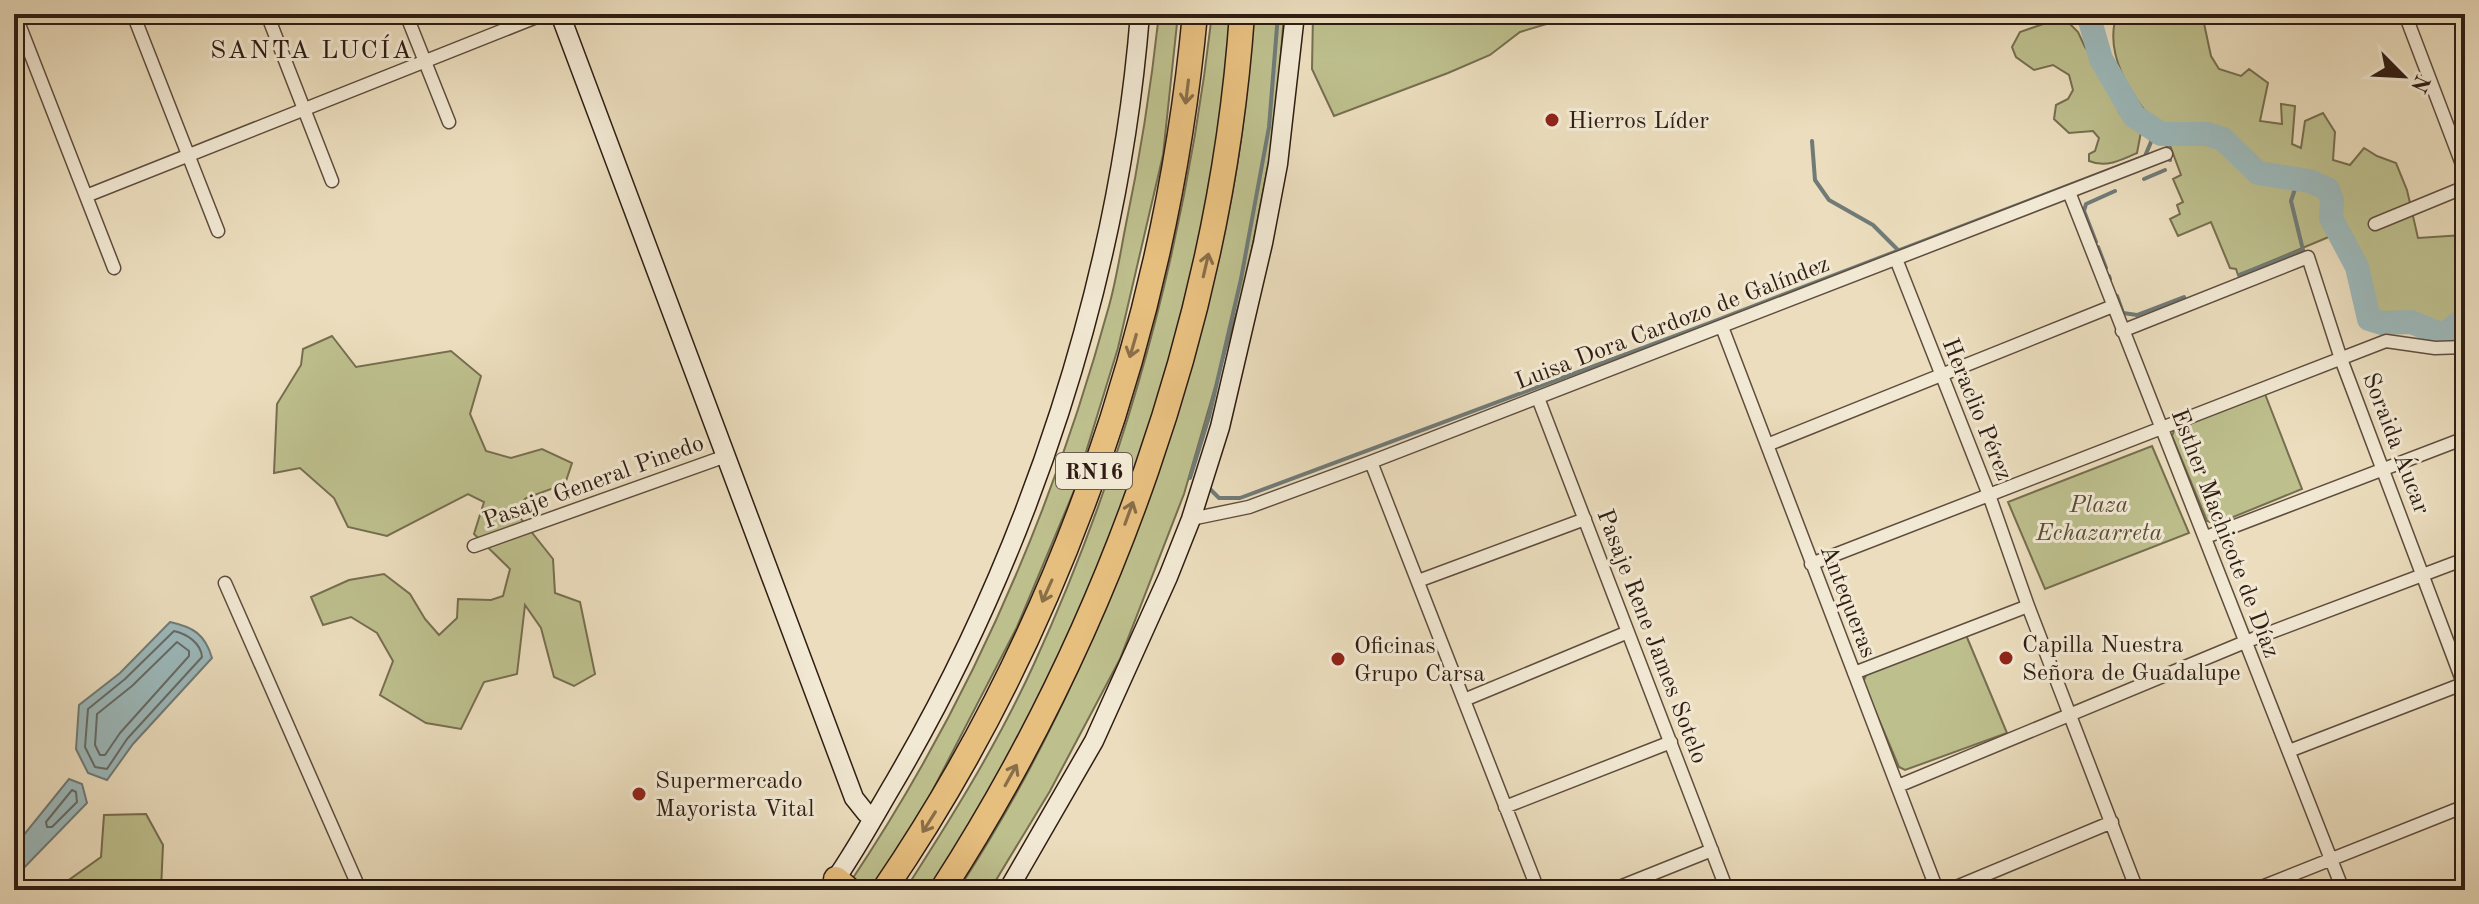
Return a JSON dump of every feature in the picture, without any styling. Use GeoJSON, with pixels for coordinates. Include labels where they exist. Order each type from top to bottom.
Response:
{"type":"FeatureCollection","features":[{"type":"Feature","properties":{"kind":"highway","name":"RN16"},"geometry":{"type":"LineString","coordinates":[[884,890],[941,801],[1016,659],[1056,572],[1097,462],[1136,335],[1161,238],[1179,148],[1195,14]]}},
{"type":"Feature","properties":{"kind":"highway","name":"RN16"},"geometry":{"type":"LineString","coordinates":[[942,890],[1007,783],[1072,654],[1110,565],[1154,444],[1189,330],[1208,254],[1225,166],[1242,14]]}},
{"type":"Feature","properties":{"kind":"street"},"geometry":{"type":"LineString","coordinates":[[15,14],[114,268]]}},
{"type":"Feature","properties":{"kind":"street"},"geometry":{"type":"LineString","coordinates":[[133,14],[218,231]]}},
{"type":"Feature","properties":{"kind":"street"},"geometry":{"type":"LineString","coordinates":[[267,14],[332,181]]}},
{"type":"Feature","properties":{"kind":"street"},"geometry":{"type":"LineString","coordinates":[[406,14],[449,122]]}},
{"type":"Feature","properties":{"kind":"street"},"geometry":{"type":"LineString","coordinates":[[86,196],[544,14]]}},
{"type":"Feature","properties":{"kind":"street"},"geometry":{"type":"LineString","coordinates":[[560,14],[854,798],[873,818]]}},
{"type":"Feature","properties":{"kind":"street"},"geometry":{"type":"LineString","coordinates":[[838,886],[873,818],[921,737],[956,665],[1003,563],[1047,447],[1086,320],[1111,215],[1136,69],[1140,14]]}},
{"type":"Feature","properties":{"kind":"street"},"geometry":{"type":"LineString","coordinates":[[1008,890],[1094,741],[1191,519],[1224,412],[1263,243],[1278,164],[1295,14]]}},
{"type":"Feature","properties":{"kind":"street"},"geometry":{"type":"LineString","coordinates":[[2405,14],[2465,172]]}},
{"type":"Feature","properties":{"kind":"street","name":"Luisa Dora Cardozo de Galíndez"},"geometry":{"type":"LineString","coordinates":[[1191,519],[1249,507],[1371,462],[2166,154]]}},
{"type":"Feature","properties":{"kind":"street"},"geometry":{"type":"LineString","coordinates":[[2375,224],[2465,187]]}},
{"type":"Feature","properties":{"kind":"street","name":"Esther Machicote de Díaz"},"geometry":{"type":"LineString","coordinates":[[2069,192],[2343,890]]}},
{"type":"Feature","properties":{"kind":"street","name":"Soraida Áucar"},"geometry":{"type":"LineString","coordinates":[[2122,331],[2308,257],[2341,359],[2464,685]]}},
{"type":"Feature","properties":{"kind":"street","name":"Heraclio Pérez"},"geometry":{"type":"LineString","coordinates":[[1896,259],[1989,495],[2028,606],[2137,890]]}},
{"type":"Feature","properties":{"kind":"street"},"geometry":{"type":"LineString","coordinates":[[1767,445],[2113,306]]}},
{"type":"Feature","properties":{"kind":"street","name":"Antequeras"},"geometry":{"type":"LineString","coordinates":[[1722,327],[1937,890]]}},
{"type":"Feature","properties":{"kind":"street"},"geometry":{"type":"LineString","coordinates":[[1811,564],[2386,341],[2435,348],[2465,347]]}},
{"type":"Feature","properties":{"kind":"street","name":"Pasaje Rene James Sotelo"},"geometry":{"type":"LineString","coordinates":[[1538,398],[1727,890]]}},
{"type":"Feature","properties":{"kind":"street"},"geometry":{"type":"LineString","coordinates":[[2206,537],[2465,438]]}},
{"type":"Feature","properties":{"kind":"street","name":"Pasaje General Pinedo"},"geometry":{"type":"LineString","coordinates":[[474,546],[726,456]]}},
{"type":"Feature","properties":{"kind":"street"},"geometry":{"type":"LineString","coordinates":[[1371,462],[1538,890]]}},
{"type":"Feature","properties":{"kind":"street"},"geometry":{"type":"LineString","coordinates":[[1418,581],[1585,519]]}},
{"type":"Feature","properties":{"kind":"street"},"geometry":{"type":"LineString","coordinates":[[1898,786],[2245,642],[2465,559]]}},
{"type":"Feature","properties":{"kind":"street"},"geometry":{"type":"LineString","coordinates":[[225,583],[360,890]]}},
{"type":"Feature","properties":{"kind":"street"},"geometry":{"type":"LineString","coordinates":[[1854,673],[2028,606]]}},
{"type":"Feature","properties":{"kind":"street"},"geometry":{"type":"LineString","coordinates":[[1464,700],[1628,632]]}},
{"type":"Feature","properties":{"kind":"street"},"geometry":{"type":"LineString","coordinates":[[2289,751],[2464,685]]}},
{"type":"Feature","properties":{"kind":"street"},"geometry":{"type":"LineString","coordinates":[[1505,807],[1671,742]]}},
{"type":"Feature","properties":{"kind":"street"},"geometry":{"type":"LineString","coordinates":[[2254,890],[2465,806]]}},
{"type":"Feature","properties":{"kind":"street"},"geometry":{"type":"LineString","coordinates":[[1949,890],[2112,822]]}},
{"type":"Feature","properties":{"kind":"street"},"geometry":{"type":"LineString","coordinates":[[1612,890],[1712,850]]}},
{"type":"Feature","properties":{"kind":"green space"},"geometry":{"type":"Polygon","coordinates":[[[1159,14],[1178,14],[1163,155],[1118,348],[1074,491],[1017,627],[907,840],[869,890],[854,890],[849,884],[932,748],[968,678],[1033,533],[1061,458],[1114,287],[1149,95],[1159,14]]]}},
{"type":"Feature","properties":{"kind":"green space"},"geometry":{"type":"Polygon","coordinates":[[[1212,14],[1233,14],[1228,67],[1200,245],[1154,416],[1098,569],[1027,730],[931,890],[905,890],[974,779],[1020,693],[1068,586],[1098,507],[1149,346],[1169,265],[1187,182],[1212,14]]]}},
{"type":"Feature","properties":{"kind":"green space"},"geometry":{"type":"Polygon","coordinates":[[[1254,14],[1284,14],[1275,129],[1246,280],[1184,494],[1120,659],[1050,791],[990,890],[958,890],[1024,779],[1080,667],[1149,490],[1199,329],[1225,227],[1241,141],[1254,14]]]}},
{"type":"Feature","properties":{"kind":"green space"},"geometry":{"type":"Polygon","coordinates":[[[1313,14],[1580,14],[1520,32],[1490,55],[1334,116],[1312,69],[1313,14]]]}},
{"type":"Feature","properties":{"kind":"green space"},"geometry":{"type":"Polygon","coordinates":[[[2117,14],[2202,14],[2211,56],[2219,69],[2241,76],[2249,69],[2268,83],[2260,121],[2282,124],[2281,104],[2295,106],[2292,144],[2301,148],[2305,121],[2323,113],[2335,132],[2333,160],[2350,165],[2364,148],[2396,163],[2407,190],[2418,238],[2463,235],[2465,232],[2465,302],[2455,320],[2442,326],[2417,317],[2372,318],[2358,261],[2333,215],[2335,201],[2328,183],[2300,174],[2271,173],[2255,166],[2225,137],[2203,125],[2181,128],[2156,125],[2137,101],[2117,59],[2114,29],[2117,14]]]}},
{"type":"Feature","properties":{"kind":"green space"},"geometry":{"type":"Polygon","coordinates":[[[2066,20],[2078,32],[2098,65],[2120,114],[2141,132],[2137,153],[2108,163],[2089,161],[2089,154],[2095,151],[2099,138],[2093,131],[2069,133],[2054,119],[2056,105],[2068,99],[2073,90],[2069,75],[2053,65],[2034,70],[2016,57],[2012,47],[2020,32],[2066,20]]]}},
{"type":"Feature","properties":{"kind":"green space"},"geometry":{"type":"Polygon","coordinates":[[[2197,139],[2225,149],[2256,179],[2326,193],[2331,236],[2238,275],[2236,269],[2230,268],[2211,222],[2178,236],[2170,219],[2180,214],[2177,205],[2183,202],[2173,179],[2181,175],[2168,140],[2197,139]]]}},
{"type":"Feature","properties":{"kind":"green space"},"geometry":{"type":"Polygon","coordinates":[[[332,336],[356,367],[451,351],[481,376],[470,414],[486,451],[511,458],[542,449],[572,463],[565,484],[526,498],[514,510],[553,559],[555,593],[580,602],[595,674],[574,686],[554,677],[541,628],[525,605],[517,674],[484,682],[461,729],[426,723],[380,695],[393,661],[377,633],[351,617],[323,625],[311,597],[349,580],[384,574],[410,594],[439,635],[457,618],[458,599],[491,600],[503,596],[510,569],[474,534],[484,502],[468,494],[387,536],[348,527],[334,498],[300,468],[274,473],[277,404],[301,365],[303,349],[332,336]]]}},
{"type":"Feature","properties":{"kind":"green space"},"geometry":{"type":"Polygon","coordinates":[[[2265,394],[2302,489],[2216,524],[2207,521],[2172,436],[2175,428],[2265,394]]]}},
{"type":"Feature","properties":{"kind":"green space","name":"Plaza Echazarreta"},"geometry":{"type":"Polygon","coordinates":[[[2152,446],[2189,533],[2045,589],[2008,502],[2152,446]]]}},
{"type":"Feature","properties":{"kind":"green space"},"geometry":{"type":"Polygon","coordinates":[[[1966,635],[2007,733],[1905,770],[1899,767],[1863,682],[1867,673],[1966,635]]]}},
{"type":"Feature","properties":{"kind":"green space"},"geometry":{"type":"Polygon","coordinates":[[[146,814],[163,845],[161,890],[41,890],[63,884],[101,857],[104,815],[146,814]]]}},
{"type":"Feature","properties":{"kind":"water"},"geometry":{"type":"Polygon","coordinates":[[[170,622],[185,626],[202,637],[212,658],[133,744],[107,780],[88,773],[76,749],[79,705],[120,673],[170,622]]]}},
{"type":"Feature","properties":{"kind":"water"},"geometry":{"type":"Polygon","coordinates":[[[69,779],[82,784],[87,803],[14,878],[14,847],[69,779]]]}},
{"type":"Feature","properties":{"kind":"waterway"},"geometry":{"type":"LineString","coordinates":[[1190,478],[1209,417],[1241,279],[1269,127],[1278,14]]}},
{"type":"Feature","properties":{"kind":"waterway"},"geometry":{"type":"LineString","coordinates":[[2088,14],[2101,59],[2134,116],[2161,134],[2207,134],[2223,139],[2258,173],[2309,181],[2328,189],[2332,200],[2331,218],[2357,267],[2369,319],[2382,323],[2411,322],[2443,335],[2462,321],[2465,314]]}},
{"type":"Feature","properties":{"kind":"waterway"},"geometry":{"type":"LineString","coordinates":[[1209,488],[1219,498],[1240,498],[2145,156],[2151,142],[2150,126]]}},
{"type":"Feature","properties":{"kind":"waterway"},"geometry":{"type":"LineString","coordinates":[[2165,134],[2170,160]]}},
{"type":"Feature","properties":{"kind":"waterway"},"geometry":{"type":"LineString","coordinates":[[1812,141],[1815,180],[1829,200],[1873,225],[1898,250]]}},
{"type":"Feature","properties":{"kind":"waterway"},"geometry":{"type":"LineString","coordinates":[[2144,179],[2165,170]]}},
{"type":"Feature","properties":{"kind":"waterway"},"geometry":{"type":"LineString","coordinates":[[2239,275],[2303,250],[2291,201],[2298,180]]}},
{"type":"Feature","properties":{"kind":"waterway"},"geometry":{"type":"LineString","coordinates":[[2096,242],[2084,211],[2086,204],[2115,191]]}},
{"type":"Feature","properties":{"kind":"waterway"},"geometry":{"type":"LineString","coordinates":[[2098,247],[2106,268]]}},
{"type":"Feature","properties":{"kind":"waterway"},"geometry":{"type":"LineString","coordinates":[[2117,296],[2123,313],[2137,315],[2184,297]]}},
{"type":"Feature","properties":{"kind":"place","name":"Hierros Líder"},"geometry":{"type":"Point","coordinates":[1552,120]}},
{"type":"Feature","properties":{"kind":"place","name":"Capilla Nuestra Señora de Guadalupe"},"geometry":{"type":"Point","coordinates":[2006,658]}},
{"type":"Feature","properties":{"kind":"place","name":"Oficinas Grupo Carsa"},"geometry":{"type":"Point","coordinates":[1338,659]}},
{"type":"Feature","properties":{"kind":"place","name":"Supermercado Mayorista Vital"},"geometry":{"type":"Point","coordinates":[639,794]}},
{"type":"Feature","properties":{"kind":"district","name":"SANTA LUCÍA"},"geometry":{"type":"Point","coordinates":[312,49]}}]}
